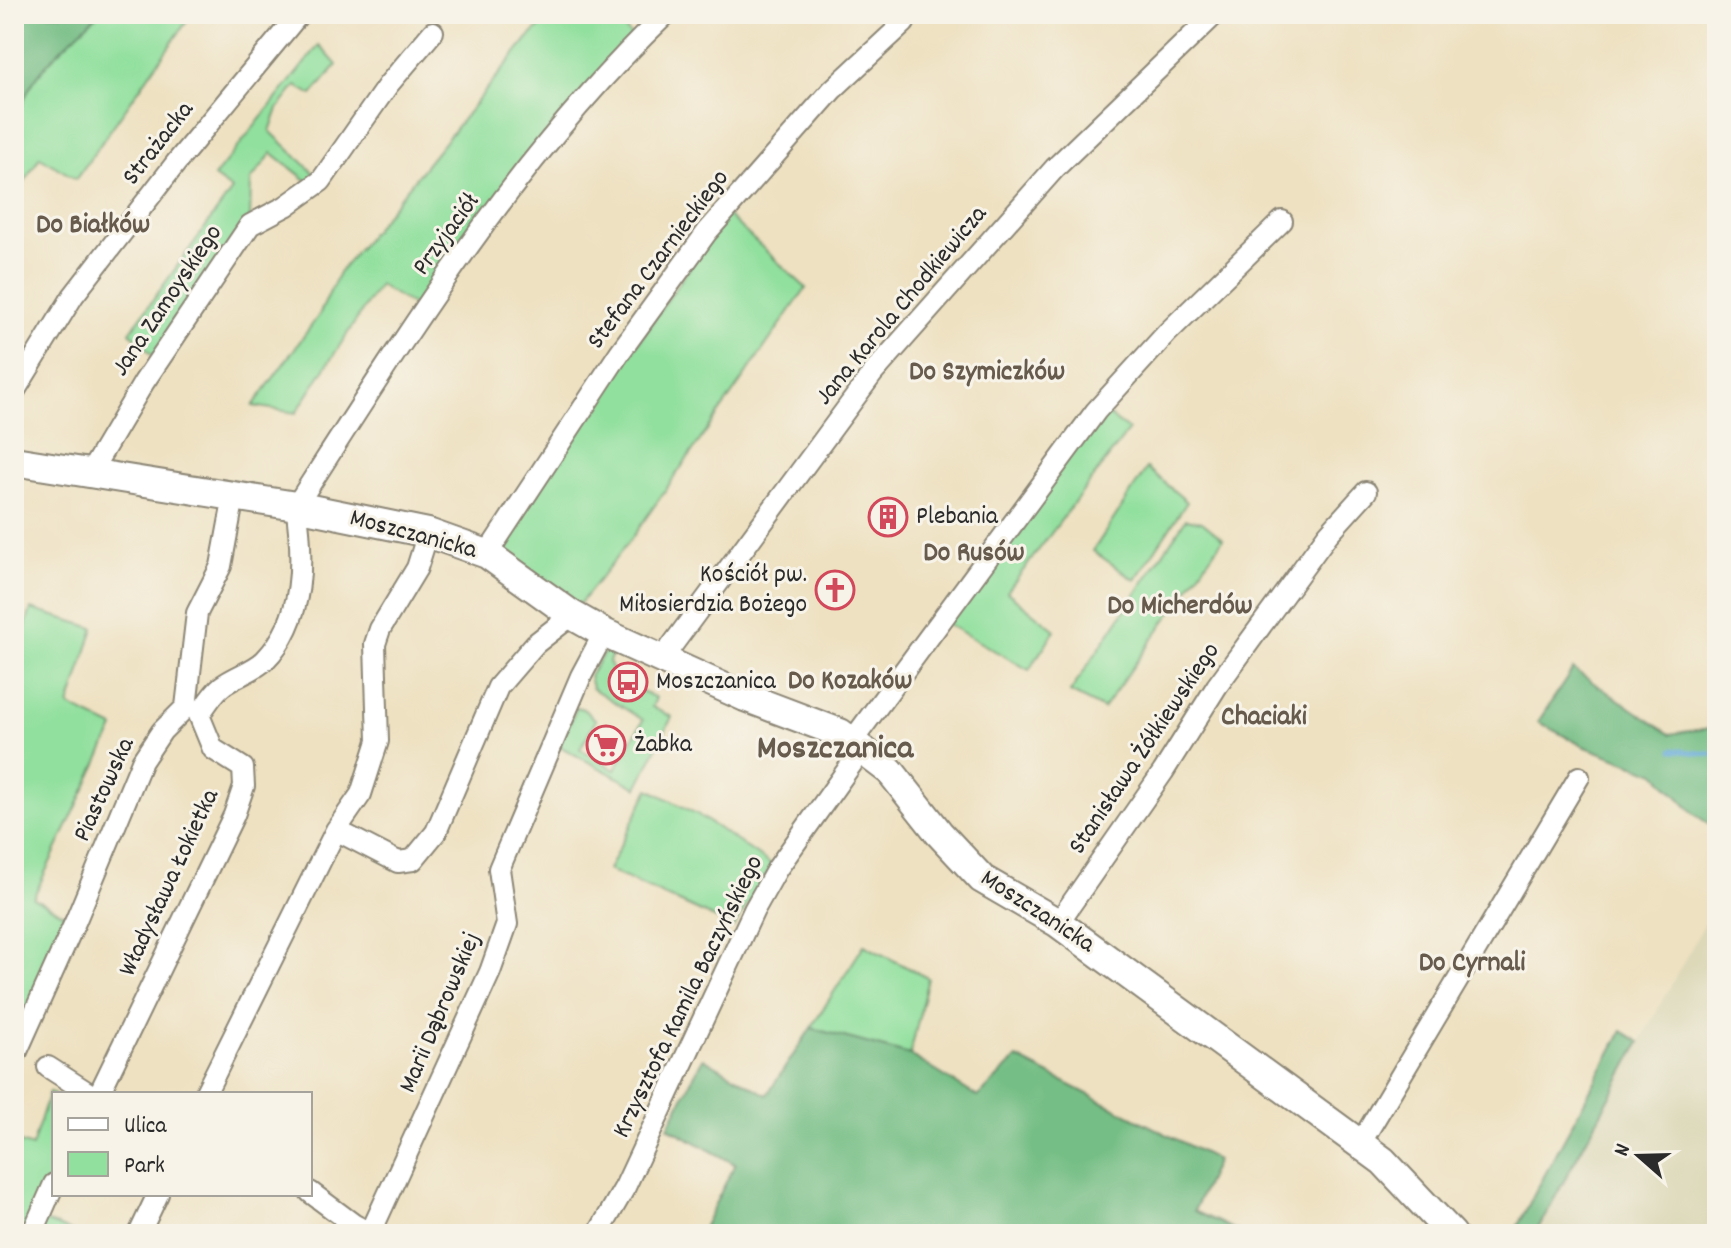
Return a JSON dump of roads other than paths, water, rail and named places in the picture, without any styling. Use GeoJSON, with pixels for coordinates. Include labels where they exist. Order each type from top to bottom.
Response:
{"type":"FeatureCollection","features":[{"type":"Feature","properties":{"kind":"street","name":"Strażacka"},"geometry":{"type":"LineString","coordinates":[[14,392],[73,296],[176,163],[299,14]]}},
{"type":"Feature","properties":{"kind":"street","name":"Przyjaciół"},"geometry":{"type":"LineString","coordinates":[[296,506],[465,250],[566,121],[623,55],[666,14]]}},
{"type":"Feature","properties":{"kind":"street","name":"Jana Karola Chodkiewicza"},"geometry":{"type":"LineString","coordinates":[[662,659],[873,373],[1055,168],[1215,14]]}},
{"type":"Feature","properties":{"kind":"street","name":"Stefana Czarnieckiego"},"geometry":{"type":"LineString","coordinates":[[487,554],[620,352],[707,232],[832,90],[904,23]]}},
{"type":"Feature","properties":{"kind":"street","name":"Jana Zamoyskiego"},"geometry":{"type":"LineString","coordinates":[[90,473],[144,382],[250,225],[286,206],[321,181],[388,85],[433,32]]}},
{"type":"Feature","properties":{"kind":"street","name":"Krzysztofa Kamila Baczyńskiego"},"geometry":{"type":"LineString","coordinates":[[598,1234],[625,1187],[754,910],[858,744],[1096,411],[1167,333],[1282,221]]}},
{"type":"Feature","properties":{"kind":"street","name":"Moszczanicka"},"geometry":{"type":"LineString","coordinates":[[14,461],[296,506],[428,533],[487,554],[572,615],[604,633],[858,744],[890,771],[939,833],[982,879],[1058,923],[1383,1161],[1452,1234]]}},
{"type":"Feature","properties":{"kind":"street","name":"Stanisława Żółkiewskiego"},"geometry":{"type":"LineString","coordinates":[[1058,923],[1163,772],[1217,686],[1328,534],[1366,492]]}},
{"type":"Feature","properties":{"kind":"street"},"geometry":{"type":"LineString","coordinates":[[192,711],[197,613],[221,566],[234,496]]}},
{"type":"Feature","properties":{"kind":"street"},"geometry":{"type":"LineString","coordinates":[[192,711],[219,688],[264,662],[284,636],[299,594],[302,544],[296,506]]}},
{"type":"Feature","properties":{"kind":"street"},"geometry":{"type":"LineString","coordinates":[[206,1092],[336,830],[361,794],[378,741],[375,644],[380,629],[417,568],[428,533]]}},
{"type":"Feature","properties":{"kind":"street"},"geometry":{"type":"LineString","coordinates":[[336,830],[398,862],[413,860],[436,832],[498,687],[535,644],[572,615]]}},
{"type":"Feature","properties":{"kind":"street","name":"Marii Dąbrowskiej"},"geometry":{"type":"LineString","coordinates":[[371,1234],[490,972],[507,924],[499,869],[581,676],[604,633]]}},
{"type":"Feature","properties":{"kind":"street","name":"Piastowska"},"geometry":{"type":"LineString","coordinates":[[14,1058],[142,761],[162,731],[192,711]]}},
{"type":"Feature","properties":{"kind":"street","name":"Władysława Łokietka"},"geometry":{"type":"LineString","coordinates":[[100,1092],[234,815],[244,786],[243,768],[213,749],[192,711]]}},
{"type":"Feature","properties":{"kind":"street"},"geometry":{"type":"LineString","coordinates":[[1360,1144],[1579,777]]}},
{"type":"Feature","properties":{"kind":"street"},"geometry":{"type":"LineString","coordinates":[[48,1067],[87,1092]]}},
{"type":"Feature","properties":{"kind":"street"},"geometry":{"type":"LineString","coordinates":[[32,1234],[52,1189]]}},
{"type":"Feature","properties":{"kind":"street"},"geometry":{"type":"LineString","coordinates":[[312,1193],[371,1234]]}},
{"type":"Feature","properties":{"kind":"street"},"geometry":{"type":"LineString","coordinates":[[139,1234],[157,1196]]}},
{"type":"Feature","properties":{"kind":"waterway"},"geometry":{"type":"LineString","coordinates":[[1673,750],[1717,755]]}},
{"type":"Feature","properties":{"kind":"place","name":"Plebania"},"geometry":{"type":"Point","coordinates":[888,517]}},
{"type":"Feature","properties":{"kind":"place","name":"Kościół pw. Miłosierdzia Bożego"},"geometry":{"type":"Point","coordinates":[835,590]}},
{"type":"Feature","properties":{"kind":"place","name":"Moszczanica"},"geometry":{"type":"Point","coordinates":[628,682]}},
{"type":"Feature","properties":{"kind":"place","name":"Żabka"},"geometry":{"type":"Point","coordinates":[606,745]}},
{"type":"Feature","properties":{"kind":"district","name":"Do Białków"},"geometry":{"type":"Point","coordinates":[93,227]}},
{"type":"Feature","properties":{"kind":"district","name":"Do Szymiczków"},"geometry":{"type":"Point","coordinates":[987,374]}},
{"type":"Feature","properties":{"kind":"district","name":"Do Rusów"},"geometry":{"type":"Point","coordinates":[974,555]}},
{"type":"Feature","properties":{"kind":"district","name":"Do Micherdów"},"geometry":{"type":"Point","coordinates":[1180,608]}},
{"type":"Feature","properties":{"kind":"district","name":"Do Kozaków"},"geometry":{"type":"Point","coordinates":[850,683]}},
{"type":"Feature","properties":{"kind":"district","name":"Chaciaki"},"geometry":{"type":"Point","coordinates":[1264,719]}},
{"type":"Feature","properties":{"kind":"district","name":"Moszczanica"},"geometry":{"type":"Point","coordinates":[835,750]}},
{"type":"Feature","properties":{"kind":"district","name":"Do Cyrnali"},"geometry":{"type":"Point","coordinates":[1472,965]}}]}
